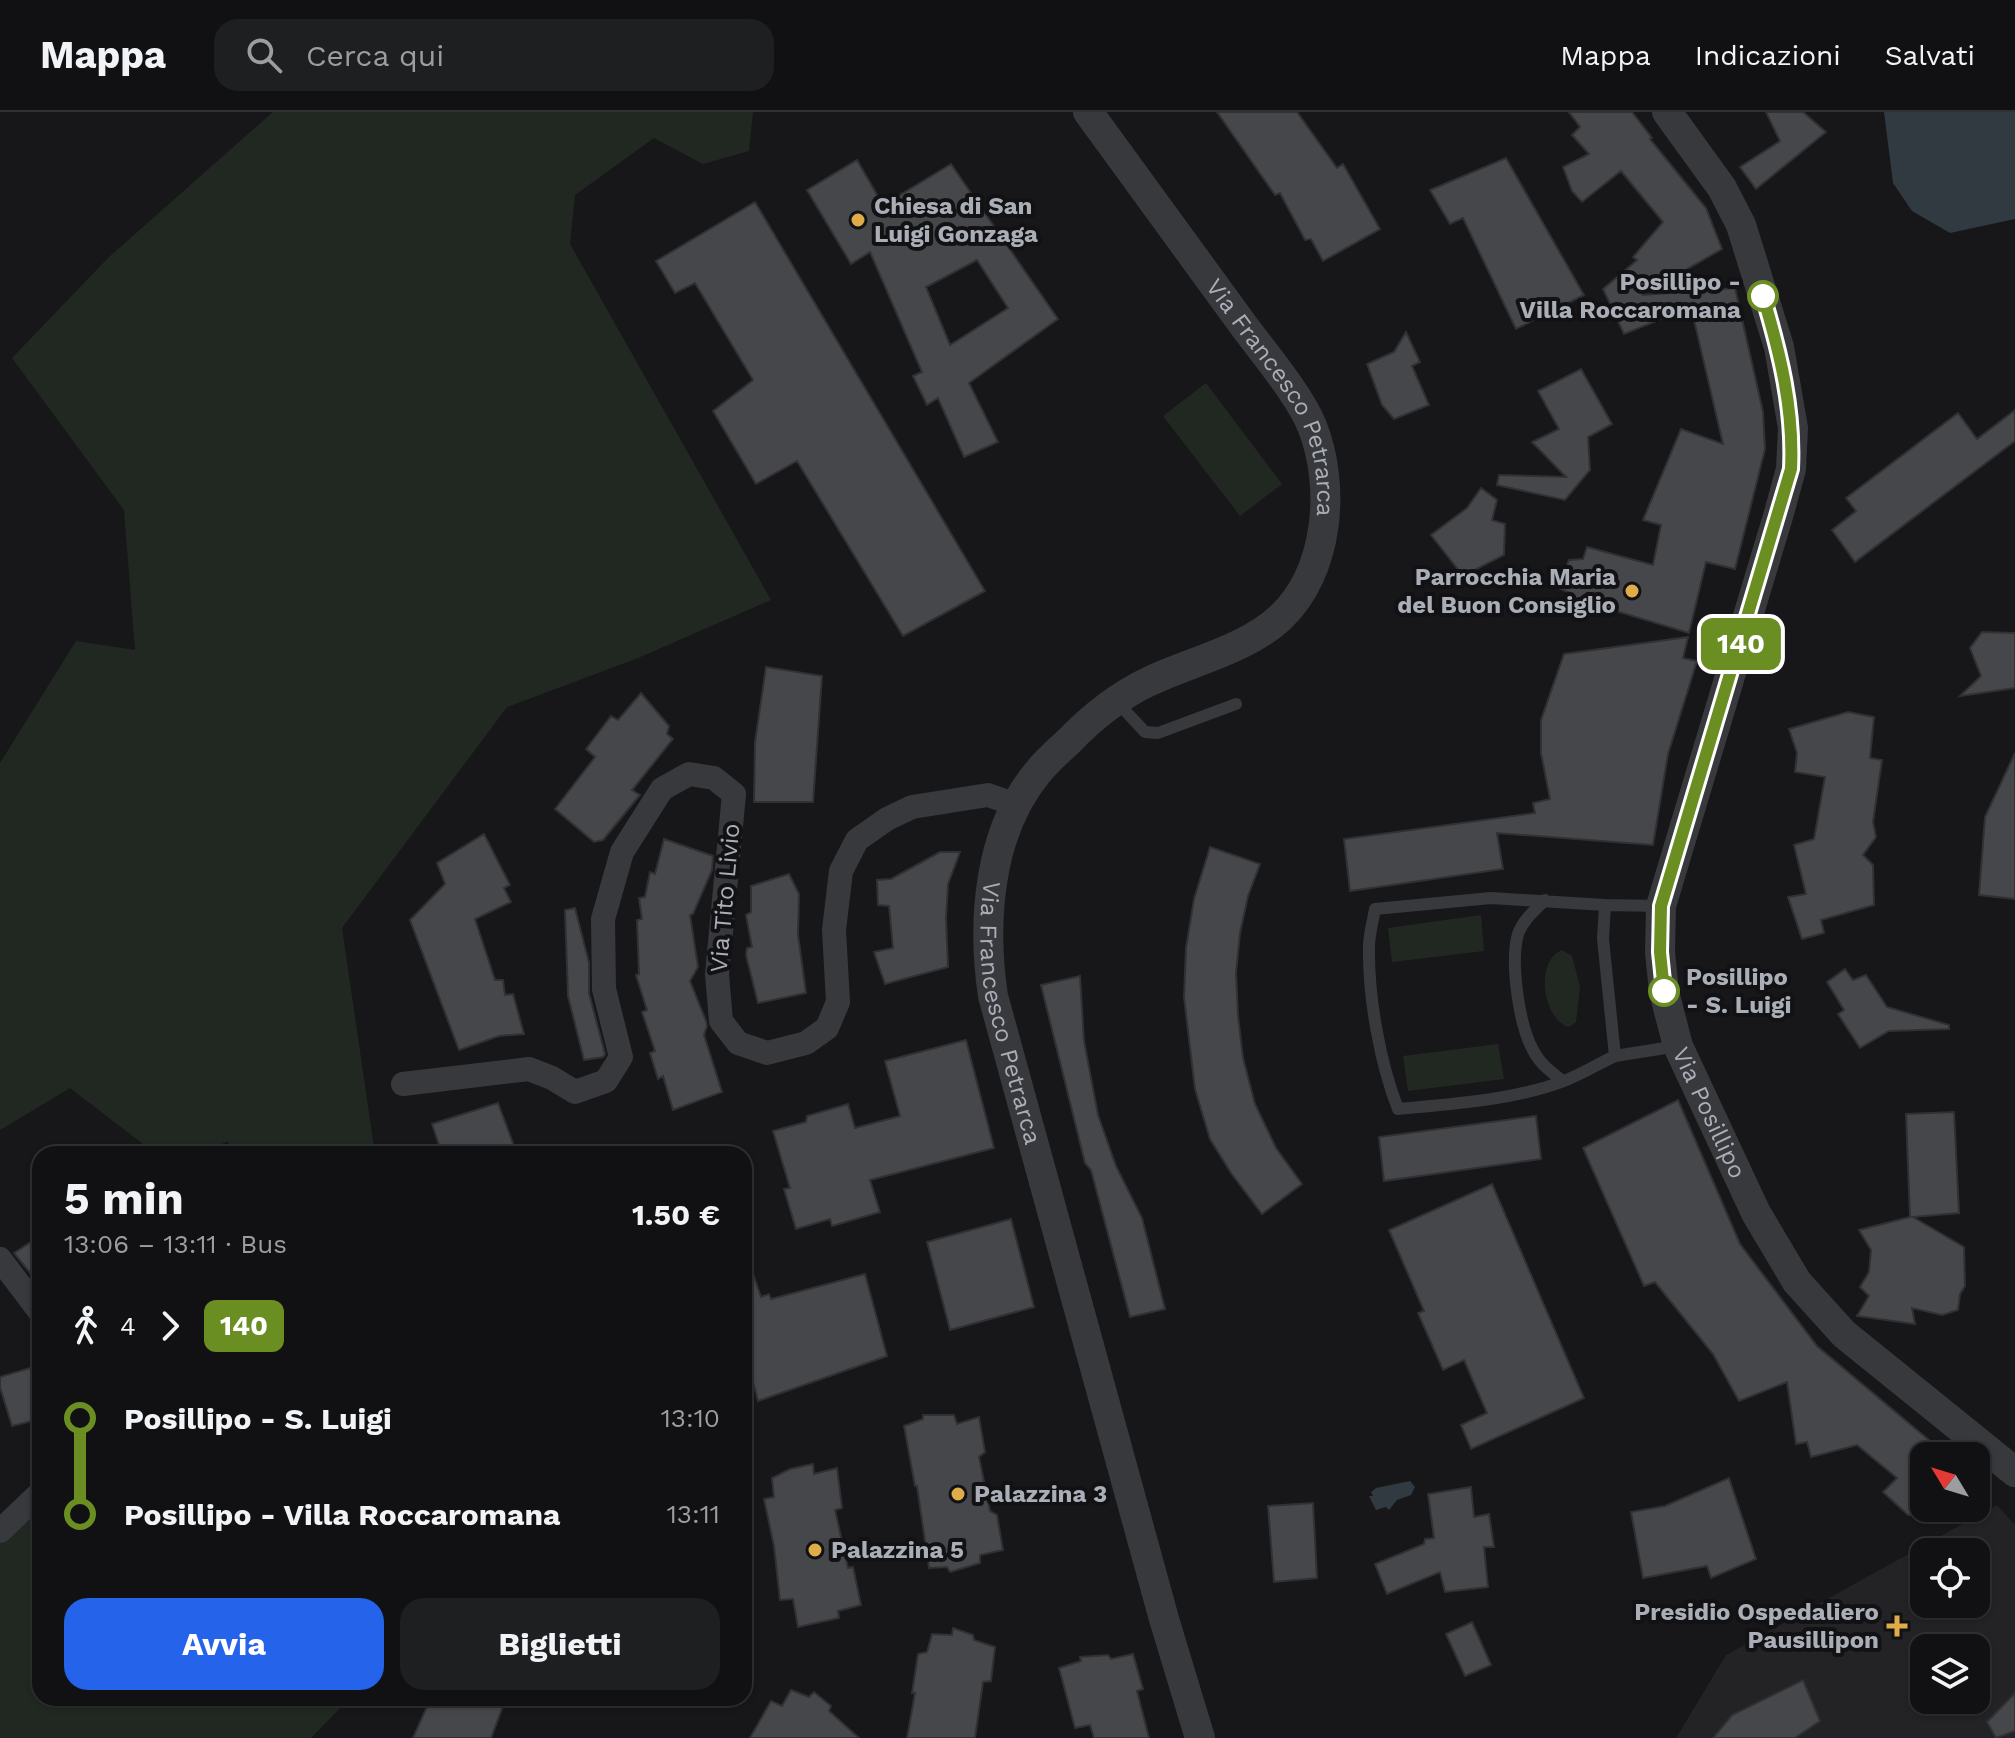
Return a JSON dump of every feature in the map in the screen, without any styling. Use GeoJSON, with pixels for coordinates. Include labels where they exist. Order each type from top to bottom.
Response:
{"type":"FeatureCollection","features":[{"type":"Feature","properties":{"kind":"street","name":"Via Francesco Petrarca"},"geometry":{"type":"LineString","coordinates":[[1088,112],[1281,376],[1311,424],[1324,463],[1327,495],[1326,522],[1314,561],[1301,591],[1280,618],[1232,648],[1150,680],[1115,699],[1037,772],[1017,805],[1004,837],[988,906],[987,954],[993,996],[1164,1619],[1200,1738]]}},
{"type":"Feature","properties":{"kind":"street","name":"Via Posillipo"},"geometry":{"type":"LineString","coordinates":[[1667,112],[1722,188],[1741,225],[1779,347],[1793,428],[1791,469],[1779,513],[1661,906],[1660,952],[1664,992],[1678,1046],[1756,1213],[1797,1282],[1844,1334],[2015,1472]]}},
{"type":"Feature","properties":{"kind":"street","name":"Via Tito Livio"},"geometry":{"type":"LineString","coordinates":[[403,1084],[529,1069],[575,1092],[606,1081],[621,1057],[604,989],[603,919],[622,852],[662,789],[689,774],[714,778],[734,794],[717,974],[721,1021],[738,1043],[767,1053],[806,1043],[827,1028],[838,1002],[834,930],[841,871],[857,840],[887,819],[912,807],[988,795],[1017,805]]}},
{"type":"Feature","properties":{"kind":"street"},"geometry":{"type":"LineString","coordinates":[[0,1259],[32,1301]]}},
{"type":"Feature","properties":{"kind":"street"},"geometry":{"type":"LineString","coordinates":[[0,1531],[32,1501]]}},
{"type":"Feature","properties":{"kind":"lane"},"geometry":{"type":"LineString","coordinates":[[1115,699],[1145,732],[1158,733],[1236,704]]}},
{"type":"Feature","properties":{"kind":"lane"},"geometry":{"type":"LineString","coordinates":[[1661,906],[1491,898],[1375,909],[1369,944],[1371,985],[1385,1078],[1398,1109],[1511,1094],[1563,1081],[1615,1056],[1678,1046]]}},
{"type":"Feature","properties":{"kind":"lane"},"geometry":{"type":"LineString","coordinates":[[1545,900],[1529,916],[1518,934],[1515,968],[1522,1017],[1531,1048],[1544,1066],[1563,1081]]}},
{"type":"Feature","properties":{"kind":"lane"},"geometry":{"type":"LineString","coordinates":[[1605,905],[1603,939],[1615,1056]]}},
{"type":"Feature","properties":{"kind":"shaded area"},"geometry":{"type":"Polygon","coordinates":[[[273,112],[753,112],[749,151],[703,164],[654,138],[575,195],[570,244],[771,600],[638,658],[507,707],[342,928],[374,1146],[228,1146],[228,1141],[218,1146],[146,1146],[70,1088],[0,1130],[0,763],[76,641],[135,650],[124,510],[12,358],[109,257],[273,112]]]}},
{"type":"Feature","properties":{"kind":"shaded area"},"geometry":{"type":"Polygon","coordinates":[[[1884,112],[2015,112],[2015,219],[1950,233],[1912,211],[1893,183],[1884,112]]]}},
{"type":"Feature","properties":{"kind":"shaded area"},"geometry":{"type":"Polygon","coordinates":[[[1206,383],[1282,484],[1240,516],[1163,416],[1206,383]]]}},
{"type":"Feature","properties":{"kind":"shaded area"},"geometry":{"type":"Polygon","coordinates":[[[1481,915],[1484,951],[1392,962],[1388,928],[1481,915]]]}},
{"type":"Feature","properties":{"kind":"shaded area"},"geometry":{"type":"Polygon","coordinates":[[[1562,950],[1572,956],[1580,987],[1576,1022],[1569,1027],[1553,1014],[1545,990],[1548,966],[1553,956],[1562,950]]]}},
{"type":"Feature","properties":{"kind":"shaded area"},"geometry":{"type":"Polygon","coordinates":[[[1498,1044],[1504,1079],[1408,1091],[1403,1056],[1498,1044]]]}},
{"type":"Feature","properties":{"kind":"shaded area"},"geometry":{"type":"Polygon","coordinates":[[[1410,1481],[1415,1487],[1411,1495],[1397,1500],[1389,1510],[1386,1507],[1376,1510],[1369,1496],[1373,1496],[1371,1492],[1376,1488],[1410,1481]]]}},
{"type":"Feature","properties":{"kind":"shaded area","name":"Presidio Ospedaliero Pausillipon"},"geometry":{"type":"Polygon","coordinates":[[[1997,1505],[2015,1525],[2015,1738],[1676,1738],[1726,1655],[1910,1553],[1910,1618],[1990,1618],[1990,1538],[1937,1538],[1966,1522],[1990,1522],[1990,1509],[1997,1505]]]}},
{"type":"Feature","properties":{"kind":"shaded area"},"geometry":{"type":"Polygon","coordinates":[[[32,1518],[32,1706],[342,1706],[311,1738],[0,1738],[0,1542],[32,1518]]]}},
{"type":"Feature","properties":{"kind":"building"},"geometry":{"type":"Polygon","coordinates":[[[1217,112],[1297,112],[1337,168],[1343,164],[1380,229],[1323,261],[1311,239],[1305,240],[1280,193],[1275,195],[1217,112]]]}},
{"type":"Feature","properties":{"kind":"building"},"geometry":{"type":"Polygon","coordinates":[[[1569,112],[1632,112],[1706,208],[1722,249],[1642,295],[1735,288],[1763,412],[1765,449],[1735,569],[1706,562],[1689,633],[1576,599],[1573,594],[1558,588],[1569,560],[1583,559],[1587,547],[1653,565],[1661,525],[1643,520],[1681,429],[1723,444],[1691,307],[1624,334],[1603,289],[1637,260],[1633,257],[1663,222],[1621,171],[1582,202],[1572,191],[1563,167],[1589,154],[1572,135],[1580,127],[1569,112]]]}},
{"type":"Feature","properties":{"kind":"building"},"geometry":{"type":"Polygon","coordinates":[[[1766,112],[1803,112],[1826,132],[1756,189],[1740,167],[1780,141],[1766,112]]]}},
{"type":"Feature","properties":{"kind":"building"},"geometry":{"type":"Polygon","coordinates":[[[1506,158],[1584,295],[1516,329],[1463,218],[1450,224],[1430,190],[1506,158]]]}},
{"type":"Feature","properties":{"kind":"building"},"geometry":{"type":"Polygon","coordinates":[[[857,160],[883,205],[951,164],[1058,319],[969,383],[998,442],[964,457],[938,398],[927,405],[913,376],[922,372],[870,252],[851,264],[807,190],[857,160]],[[977,260],[926,287],[950,345],[1008,308],[977,260]]]}},
{"type":"Feature","properties":{"kind":"building"},"geometry":{"type":"Polygon","coordinates":[[[755,202],[985,591],[903,636],[797,461],[756,484],[713,411],[753,380],[695,283],[675,293],[656,261],[755,202]]]}},
{"type":"Feature","properties":{"kind":"building"},"geometry":{"type":"Polygon","coordinates":[[[1406,332],[1420,362],[1412,366],[1429,405],[1394,419],[1382,405],[1367,364],[1394,352],[1406,332]]]}},
{"type":"Feature","properties":{"kind":"building"},"geometry":{"type":"Polygon","coordinates":[[[1581,369],[1612,424],[1588,437],[1590,470],[1565,500],[1497,485],[1499,475],[1566,477],[1532,442],[1559,429],[1538,391],[1581,369]]]}},
{"type":"Feature","properties":{"kind":"building"},"geometry":{"type":"Polygon","coordinates":[[[2015,410],[2015,441],[1855,562],[1832,530],[1856,511],[1846,498],[1958,413],[1977,439],[2015,410]]]}},
{"type":"Feature","properties":{"kind":"building"},"geometry":{"type":"Polygon","coordinates":[[[1481,488],[1497,500],[1492,520],[1505,524],[1504,555],[1463,576],[1431,535],[1467,508],[1481,488]]]}},
{"type":"Feature","properties":{"kind":"building"},"geometry":{"type":"Polygon","coordinates":[[[1982,632],[2015,633],[2015,688],[1960,696],[1981,676],[1970,648],[1982,632]]]}},
{"type":"Feature","properties":{"kind":"building"},"geometry":{"type":"Polygon","coordinates":[[[1688,637],[1683,658],[1697,661],[1668,754],[1653,845],[1497,833],[1503,869],[1350,891],[1344,839],[1535,813],[1533,803],[1550,799],[1541,753],[1541,720],[1564,654],[1688,637]]]}},
{"type":"Feature","properties":{"kind":"building"},"geometry":{"type":"Polygon","coordinates":[[[766,667],[822,676],[813,802],[754,802],[755,742],[766,667]]]}},
{"type":"Feature","properties":{"kind":"building"},"geometry":{"type":"Polygon","coordinates":[[[641,693],[669,726],[667,734],[673,739],[632,790],[640,795],[603,840],[594,842],[555,809],[595,757],[586,749],[611,716],[618,720],[641,693]]]}},
{"type":"Feature","properties":{"kind":"building"},"geometry":{"type":"Polygon","coordinates":[[[1848,712],[1874,717],[1870,758],[1882,760],[1873,822],[1876,837],[1863,855],[1873,865],[1874,905],[1821,920],[1824,933],[1802,939],[1788,897],[1806,894],[1794,845],[1814,839],[1825,777],[1795,772],[1797,753],[1789,729],[1848,712]]]}},
{"type":"Feature","properties":{"kind":"building"},"geometry":{"type":"Polygon","coordinates":[[[2015,753],[2015,899],[1979,895],[1985,817],[2015,753]]]}},
{"type":"Feature","properties":{"kind":"building"},"geometry":{"type":"Polygon","coordinates":[[[484,834],[510,885],[504,888],[511,902],[475,919],[495,980],[503,980],[505,995],[513,994],[524,1034],[499,1036],[459,1050],[410,920],[445,884],[437,863],[484,834]]]}},
{"type":"Feature","properties":{"kind":"building"},"geometry":{"type":"Polygon","coordinates":[[[664,839],[713,856],[712,870],[690,915],[698,967],[690,981],[706,1021],[704,1035],[722,1092],[673,1110],[663,1076],[658,1079],[650,1053],[655,1051],[642,1012],[647,1010],[636,975],[639,974],[637,920],[642,919],[639,898],[645,897],[650,872],[655,874],[664,839]]]}},
{"type":"Feature","properties":{"kind":"building"},"geometry":{"type":"Polygon","coordinates":[[[1210,847],[1260,864],[1248,896],[1236,973],[1243,1058],[1255,1104],[1276,1148],[1302,1184],[1262,1214],[1210,1139],[1195,1089],[1184,997],[1186,948],[1194,899],[1210,847]]]}},
{"type":"Feature","properties":{"kind":"building"},"geometry":{"type":"Polygon","coordinates":[[[940,852],[960,852],[948,884],[948,967],[885,984],[874,952],[893,948],[889,906],[878,905],[877,880],[891,879],[940,852]]]}},
{"type":"Feature","properties":{"kind":"building"},"geometry":{"type":"Polygon","coordinates":[[[789,874],[799,894],[798,935],[806,993],[758,1003],[746,955],[747,948],[752,947],[746,915],[751,912],[751,886],[789,874]]]}},
{"type":"Feature","properties":{"kind":"building"},"geometry":{"type":"Polygon","coordinates":[[[575,908],[589,963],[589,993],[605,1054],[584,1060],[568,996],[565,910],[575,908]]]}},
{"type":"Feature","properties":{"kind":"building"},"geometry":{"type":"Polygon","coordinates":[[[1845,969],[1853,980],[1866,975],[1887,1007],[1949,1025],[1949,1029],[1889,1031],[1860,1048],[1838,1014],[1844,1010],[1827,982],[1845,969]]]}},
{"type":"Feature","properties":{"kind":"building"},"geometry":{"type":"Polygon","coordinates":[[[1080,976],[1084,1041],[1098,1115],[1116,1166],[1142,1218],[1165,1309],[1130,1317],[1091,1170],[1085,1163],[1041,985],[1080,976]]]}},
{"type":"Feature","properties":{"kind":"building"},"geometry":{"type":"Polygon","coordinates":[[[966,1040],[994,1148],[870,1180],[880,1212],[832,1226],[830,1219],[796,1229],[784,1189],[790,1188],[773,1131],[806,1122],[807,1116],[848,1104],[855,1128],[900,1116],[885,1061],[966,1040]]]}},
{"type":"Feature","properties":{"kind":"building"},"geometry":{"type":"Polygon","coordinates":[[[1678,1100],[1740,1244],[1817,1346],[1931,1442],[1910,1442],[1910,1515],[1883,1492],[1897,1478],[1857,1445],[1811,1457],[1807,1442],[1796,1444],[1787,1382],[1739,1401],[1713,1354],[1655,1282],[1644,1286],[1583,1148],[1678,1100]]]}},
{"type":"Feature","properties":{"kind":"building"},"geometry":{"type":"Polygon","coordinates":[[[498,1103],[514,1146],[439,1146],[432,1124],[498,1103]]]}},
{"type":"Feature","properties":{"kind":"building"},"geometry":{"type":"Polygon","coordinates":[[[1954,1112],[1959,1213],[1913,1217],[1964,1247],[1965,1286],[1960,1294],[1958,1310],[1942,1315],[1912,1308],[1915,1324],[1857,1316],[1869,1296],[1860,1287],[1869,1272],[1871,1250],[1859,1230],[1910,1217],[1906,1114],[1954,1112]]]}},
{"type":"Feature","properties":{"kind":"building"},"geometry":{"type":"Polygon","coordinates":[[[1536,1116],[1541,1159],[1384,1181],[1379,1137],[1536,1116]]]}},
{"type":"Feature","properties":{"kind":"building"},"geometry":{"type":"Polygon","coordinates":[[[1492,1184],[1584,1398],[1471,1449],[1461,1425],[1487,1413],[1464,1360],[1443,1370],[1418,1313],[1424,1311],[1389,1230],[1492,1184]]]}},
{"type":"Feature","properties":{"kind":"building"},"geometry":{"type":"Polygon","coordinates":[[[1011,1219],[1034,1307],[950,1330],[927,1242],[1011,1219]]]}},
{"type":"Feature","properties":{"kind":"building"},"geometry":{"type":"Polygon","coordinates":[[[32,1241],[32,1275],[14,1253],[32,1241]]]}},
{"type":"Feature","properties":{"kind":"building"},"geometry":{"type":"Polygon","coordinates":[[[752,1271],[761,1297],[769,1294],[771,1299],[865,1274],[887,1356],[758,1401],[752,1378],[752,1271]]]}},
{"type":"Feature","properties":{"kind":"building"},"geometry":{"type":"Polygon","coordinates":[[[32,1367],[32,1421],[12,1426],[0,1377],[32,1367]]]}},
{"type":"Feature","properties":{"kind":"building","name":"Palazzina 3"},"geometry":{"type":"Polygon","coordinates":[[[923,1415],[954,1415],[957,1424],[979,1417],[985,1452],[979,1457],[990,1511],[997,1515],[1003,1550],[980,1555],[980,1563],[950,1572],[947,1567],[929,1568],[904,1426],[923,1419],[923,1415]]]}},
{"type":"Feature","properties":{"kind":"building","name":"Palazzina 5"},"geometry":{"type":"Polygon","coordinates":[[[813,1464],[814,1474],[837,1468],[842,1508],[835,1510],[848,1568],[853,1567],[861,1605],[838,1611],[839,1618],[798,1627],[793,1599],[780,1600],[774,1546],[764,1499],[774,1497],[772,1478],[790,1469],[813,1464]]]}},
{"type":"Feature","properties":{"kind":"building"},"geometry":{"type":"Polygon","coordinates":[[[1729,1478],[1756,1559],[1711,1578],[1707,1566],[1643,1578],[1631,1512],[1665,1506],[1729,1478]]]}},
{"type":"Feature","properties":{"kind":"building"},"geometry":{"type":"Polygon","coordinates":[[[1471,1487],[1474,1517],[1489,1514],[1494,1547],[1484,1547],[1488,1587],[1445,1592],[1440,1572],[1387,1594],[1375,1564],[1424,1544],[1425,1539],[1434,1538],[1428,1494],[1471,1487]]]}},
{"type":"Feature","properties":{"kind":"building"},"geometry":{"type":"Polygon","coordinates":[[[1313,1503],[1317,1578],[1274,1582],[1268,1506],[1313,1503]]]}},
{"type":"Feature","properties":{"kind":"building"},"geometry":{"type":"Polygon","coordinates":[[[1472,1622],[1491,1665],[1465,1676],[1446,1634],[1472,1622]]]}},
{"type":"Feature","properties":{"kind":"building"},"geometry":{"type":"Polygon","coordinates":[[[953,1628],[995,1647],[991,1681],[983,1682],[975,1738],[907,1738],[918,1654],[927,1652],[932,1634],[952,1635],[953,1628]]]}},
{"type":"Feature","properties":{"kind":"building"},"geometry":{"type":"Polygon","coordinates":[[[1133,1654],[1143,1689],[1137,1691],[1149,1738],[1094,1738],[1090,1725],[1075,1728],[1059,1668],[1081,1661],[1080,1657],[1108,1655],[1111,1659],[1133,1654]]]}},
{"type":"Feature","properties":{"kind":"building"},"geometry":{"type":"Polygon","coordinates":[[[1803,1680],[1820,1721],[1795,1738],[1713,1738],[1732,1715],[1803,1680]]]}},
{"type":"Feature","properties":{"kind":"building"},"geometry":{"type":"Polygon","coordinates":[[[791,1690],[809,1697],[814,1692],[831,1706],[829,1711],[859,1738],[750,1738],[771,1701],[782,1706],[791,1690]]]}},
{"type":"Feature","properties":{"kind":"building"},"geometry":{"type":"Polygon","coordinates":[[[2015,1693],[2015,1731],[1996,1738],[1987,1722],[2015,1693]]]}},
{"type":"Feature","properties":{"kind":"building"},"geometry":{"type":"Polygon","coordinates":[[[427,1706],[503,1706],[491,1738],[413,1738],[427,1706]]]}},
{"type":"Feature","properties":{"kind":"bus line","name":"140"},"geometry":{"type":"LineString","coordinates":[[1664,991],[1660,952],[1661,906],[1791,469],[1793,428],[1779,347],[1763,296]]}},
{"type":"Feature","properties":{"kind":"place","name":"Chiesa di San Luigi Gonzaga"},"geometry":{"type":"Point","coordinates":[858,220]}},
{"type":"Feature","properties":{"kind":"place","name":"Posillipo - Villa Roccaromana"},"geometry":{"type":"Point","coordinates":[1763,296]}},
{"type":"Feature","properties":{"kind":"place","name":"Parrocchia Maria del Buon Consiglio"},"geometry":{"type":"Point","coordinates":[1632,591]}},
{"type":"Feature","properties":{"kind":"place","name":"Posillipo - S. Luigi"},"geometry":{"type":"Point","coordinates":[1664,991]}},
{"type":"Feature","properties":{"kind":"place","name":"Palazzina 3"},"geometry":{"type":"Point","coordinates":[958,1494]}},
{"type":"Feature","properties":{"kind":"place","name":"Palazzina 5"},"geometry":{"type":"Point","coordinates":[815,1550]}},
{"type":"Feature","properties":{"kind":"place","name":"Presidio Ospedaliero Pausillipon"},"geometry":{"type":"Point","coordinates":[1897,1626]}}]}
